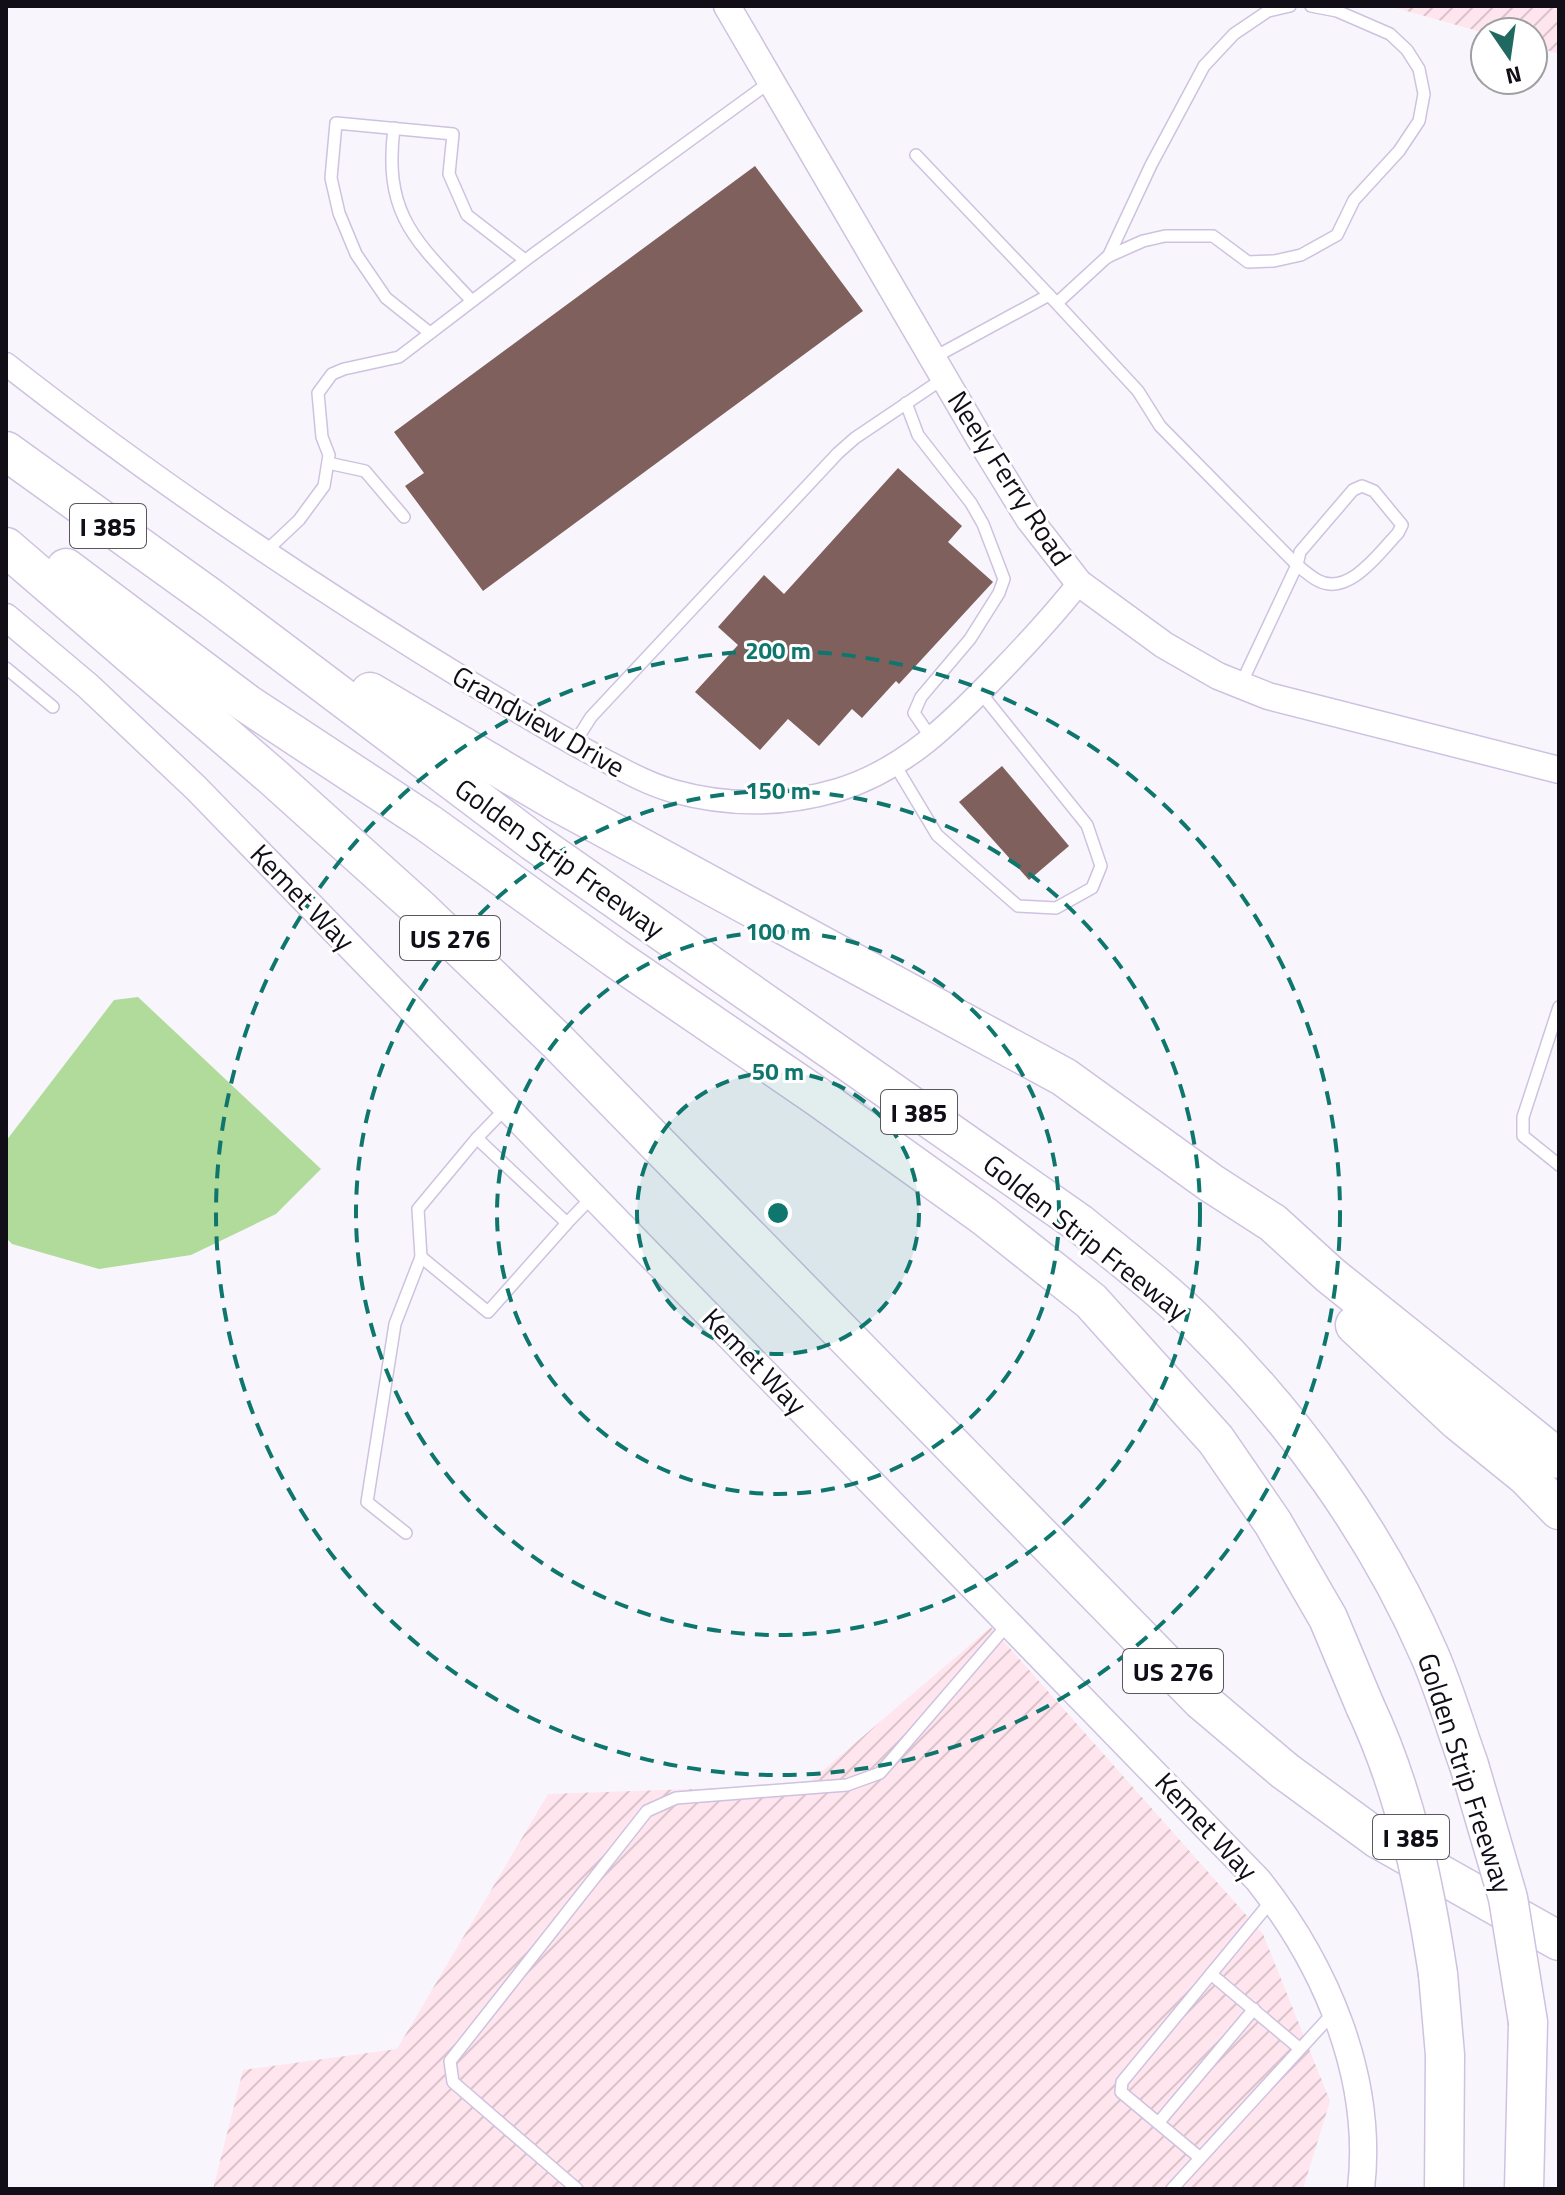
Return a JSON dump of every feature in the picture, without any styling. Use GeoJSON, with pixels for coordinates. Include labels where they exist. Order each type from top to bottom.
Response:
{"type":"FeatureCollection","features":[{"type":"Feature","properties":{"kind":"highway","name":"Golden Strip Freeway"},"geometry":{"type":"LineString","coordinates":[[6,451],[212,599],[534,842],[1079,1223],[1198,1324],[1245,1374],[1296,1435],[1375,1550],[1431,1658],[1469,1765],[1508,1898],[1528,2022],[1524,2189]]}},
{"type":"Feature","properties":{"kind":"highway","name":"Golden Strip Freeway"},"geometry":{"type":"LineString","coordinates":[[6,523],[246,703],[428,823],[984,1216],[1091,1301],[1216,1440],[1273,1523],[1328,1618],[1400,1796],[1426,1893],[1438,1974],[1445,2055],[1444,2189]]}},
{"type":"Feature","properties":{"kind":"highway","name":"US 276"},"geometry":{"type":"LineString","coordinates":[[6,547],[273,777],[421,910],[568,1052],[1201,1700],[1285,1771],[1378,1839],[1548,1932]]}},
{"type":"Feature","properties":{"kind":"highway"},"geometry":{"type":"LineString","coordinates":[[212,599],[557,802],[1064,1077],[1211,1183],[1273,1223],[1330,1275],[1559,1459]]}},
{"type":"Feature","properties":{"kind":"highway"},"geometry":{"type":"LineString","coordinates":[[1064,1077],[1317,1290],[1458,1421],[1526,1476],[1559,1510]]}},
{"type":"Feature","properties":{"kind":"street","name":"Neely Ferry Road"},"geometry":{"type":"LineString","coordinates":[[727,6],[1029,519],[1079,583],[1164,645],[1218,676],[1268,696],[1559,770]]}},
{"type":"Feature","properties":{"kind":"street","name":"Grandview Drive"},"geometry":{"type":"LineString","coordinates":[[6,364],[86,426],[265,552],[402,641],[574,744],[657,786],[729,802],[810,797],[862,781],[895,765],[932,739],[980,692],[1052,618],[1079,583]]}},
{"type":"Feature","properties":{"kind":"street","name":"Kemet Way"},"geometry":{"type":"LineString","coordinates":[[6,617],[88,686],[177,769],[1222,1840],[1273,1898],[1313,1960],[1348,2049],[1358,2096],[1362,2137],[1361,2189]]}},
{"type":"Feature","properties":{"kind":"lane"},"geometry":{"type":"LineString","coordinates":[[1107,257],[1151,165],[1204,66],[1234,34],[1268,11],[1290,6]]}},
{"type":"Feature","properties":{"kind":"lane"},"geometry":{"type":"LineString","coordinates":[[574,744],[591,717],[838,453],[906,403],[939,368],[1053,299],[1107,257],[1143,241],[1165,236],[1213,236],[1248,262],[1274,261],[1301,255],[1337,235],[1354,200],[1399,151],[1419,121],[1424,94],[1419,69],[1407,50],[1390,34],[1337,11],[1311,6]]}},
{"type":"Feature","properties":{"kind":"lane"},"geometry":{"type":"LineString","coordinates":[[265,552],[299,520],[324,486],[329,455],[322,437],[318,393],[332,374],[394,359],[771,81]]}},
{"type":"Feature","properties":{"kind":"lane"},"geometry":{"type":"LineString","coordinates":[[430,333],[386,298],[356,254],[339,213],[331,178],[336,123],[453,134],[449,174],[467,215],[525,260]]}},
{"type":"Feature","properties":{"kind":"lane"},"geometry":{"type":"LineString","coordinates":[[394,128],[392,185],[404,222],[472,301]]}},
{"type":"Feature","properties":{"kind":"lane"},"geometry":{"type":"LineString","coordinates":[[916,155],[1138,391],[1160,426],[1297,565],[1319,582],[1341,582],[1359,574],[1402,525],[1374,491],[1362,486],[1353,490],[1300,552],[1297,565],[1240,685]]}},
{"type":"Feature","properties":{"kind":"lane"},"geometry":{"type":"LineString","coordinates":[[906,403],[918,435],[971,503],[983,524],[1004,579],[999,593],[970,639],[921,697],[914,713],[932,739]]}},
{"type":"Feature","properties":{"kind":"lane"},"geometry":{"type":"LineString","coordinates":[[328,463],[365,471],[404,517]]}},
{"type":"Feature","properties":{"kind":"lane"},"geometry":{"type":"LineString","coordinates":[[6,668],[53,707]]}},
{"type":"Feature","properties":{"kind":"lane"},"geometry":{"type":"LineString","coordinates":[[895,765],[937,835],[1018,906],[1056,908],[1092,888],[1101,866],[1087,825],[980,692]]}},
{"type":"Feature","properties":{"kind":"lane"},"geometry":{"type":"LineString","coordinates":[[1559,1007],[1523,1117],[1523,1136],[1559,1165]]}},
{"type":"Feature","properties":{"kind":"lane"},"geometry":{"type":"LineString","coordinates":[[406,1533],[367,1502],[395,1324],[421,1257],[418,1209],[507,1107]]}},
{"type":"Feature","properties":{"kind":"lane"},"geometry":{"type":"LineString","coordinates":[[477,1138],[567,1223]]}},
{"type":"Feature","properties":{"kind":"lane"},"geometry":{"type":"LineString","coordinates":[[421,1257],[488,1312],[593,1195]]}},
{"type":"Feature","properties":{"kind":"lane"},"geometry":{"type":"LineString","coordinates":[[577,2189],[453,2082],[450,2061],[647,1811],[676,1798],[847,1785],[880,1773],[1010,1622]]}},
{"type":"Feature","properties":{"kind":"lane"},"geometry":{"type":"LineString","coordinates":[[1199,2157],[1121,2092],[1122,2082],[1273,1898]]}},
{"type":"Feature","properties":{"kind":"lane"},"geometry":{"type":"LineString","coordinates":[[1211,1974],[1299,2048]]}},
{"type":"Feature","properties":{"kind":"lane"},"geometry":{"type":"LineString","coordinates":[[1159,2122],[1254,2009]]}},
{"type":"Feature","properties":{"kind":"lane"},"geometry":{"type":"LineString","coordinates":[[1172,2189],[1334,2011]]}},
{"type":"Feature","properties":{"kind":"shaded area"},"geometry":{"type":"Polygon","coordinates":[[[1389,6],[1559,6],[1559,54],[1549,51],[1549,16],[1469,16],[1469,28],[1389,6]]]}},
{"type":"Feature","properties":{"kind":"shaded area"},"geometry":{"type":"Polygon","coordinates":[[[991,1627],[1263,1934],[1330,2101],[1303,2189],[213,2189],[243,2070],[397,2049],[548,1794],[806,1785],[991,1627]]]}},
{"type":"Feature","properties":{"kind":"green space"},"geometry":{"type":"Polygon","coordinates":[[[138,997],[321,1169],[276,1214],[191,1255],[99,1269],[12,1244],[6,1238],[6,1141],[114,1000],[138,997]]]}},
{"type":"Feature","properties":{"kind":"building"},"geometry":{"type":"Polygon","coordinates":[[[755,166],[863,311],[483,591],[405,486],[424,473],[394,432],[755,166]]]}},
{"type":"Feature","properties":{"kind":"building"},"geometry":{"type":"Polygon","coordinates":[[[898,468],[962,526],[948,542],[993,582],[899,684],[896,681],[862,718],[852,709],[819,746],[788,719],[760,750],[695,692],[738,645],[718,627],[764,575],[784,594],[898,468]]]}},
{"type":"Feature","properties":{"kind":"building"},"geometry":{"type":"Polygon","coordinates":[[[1002,766],[1069,846],[1029,880],[959,802],[1002,766]]]}}]}
